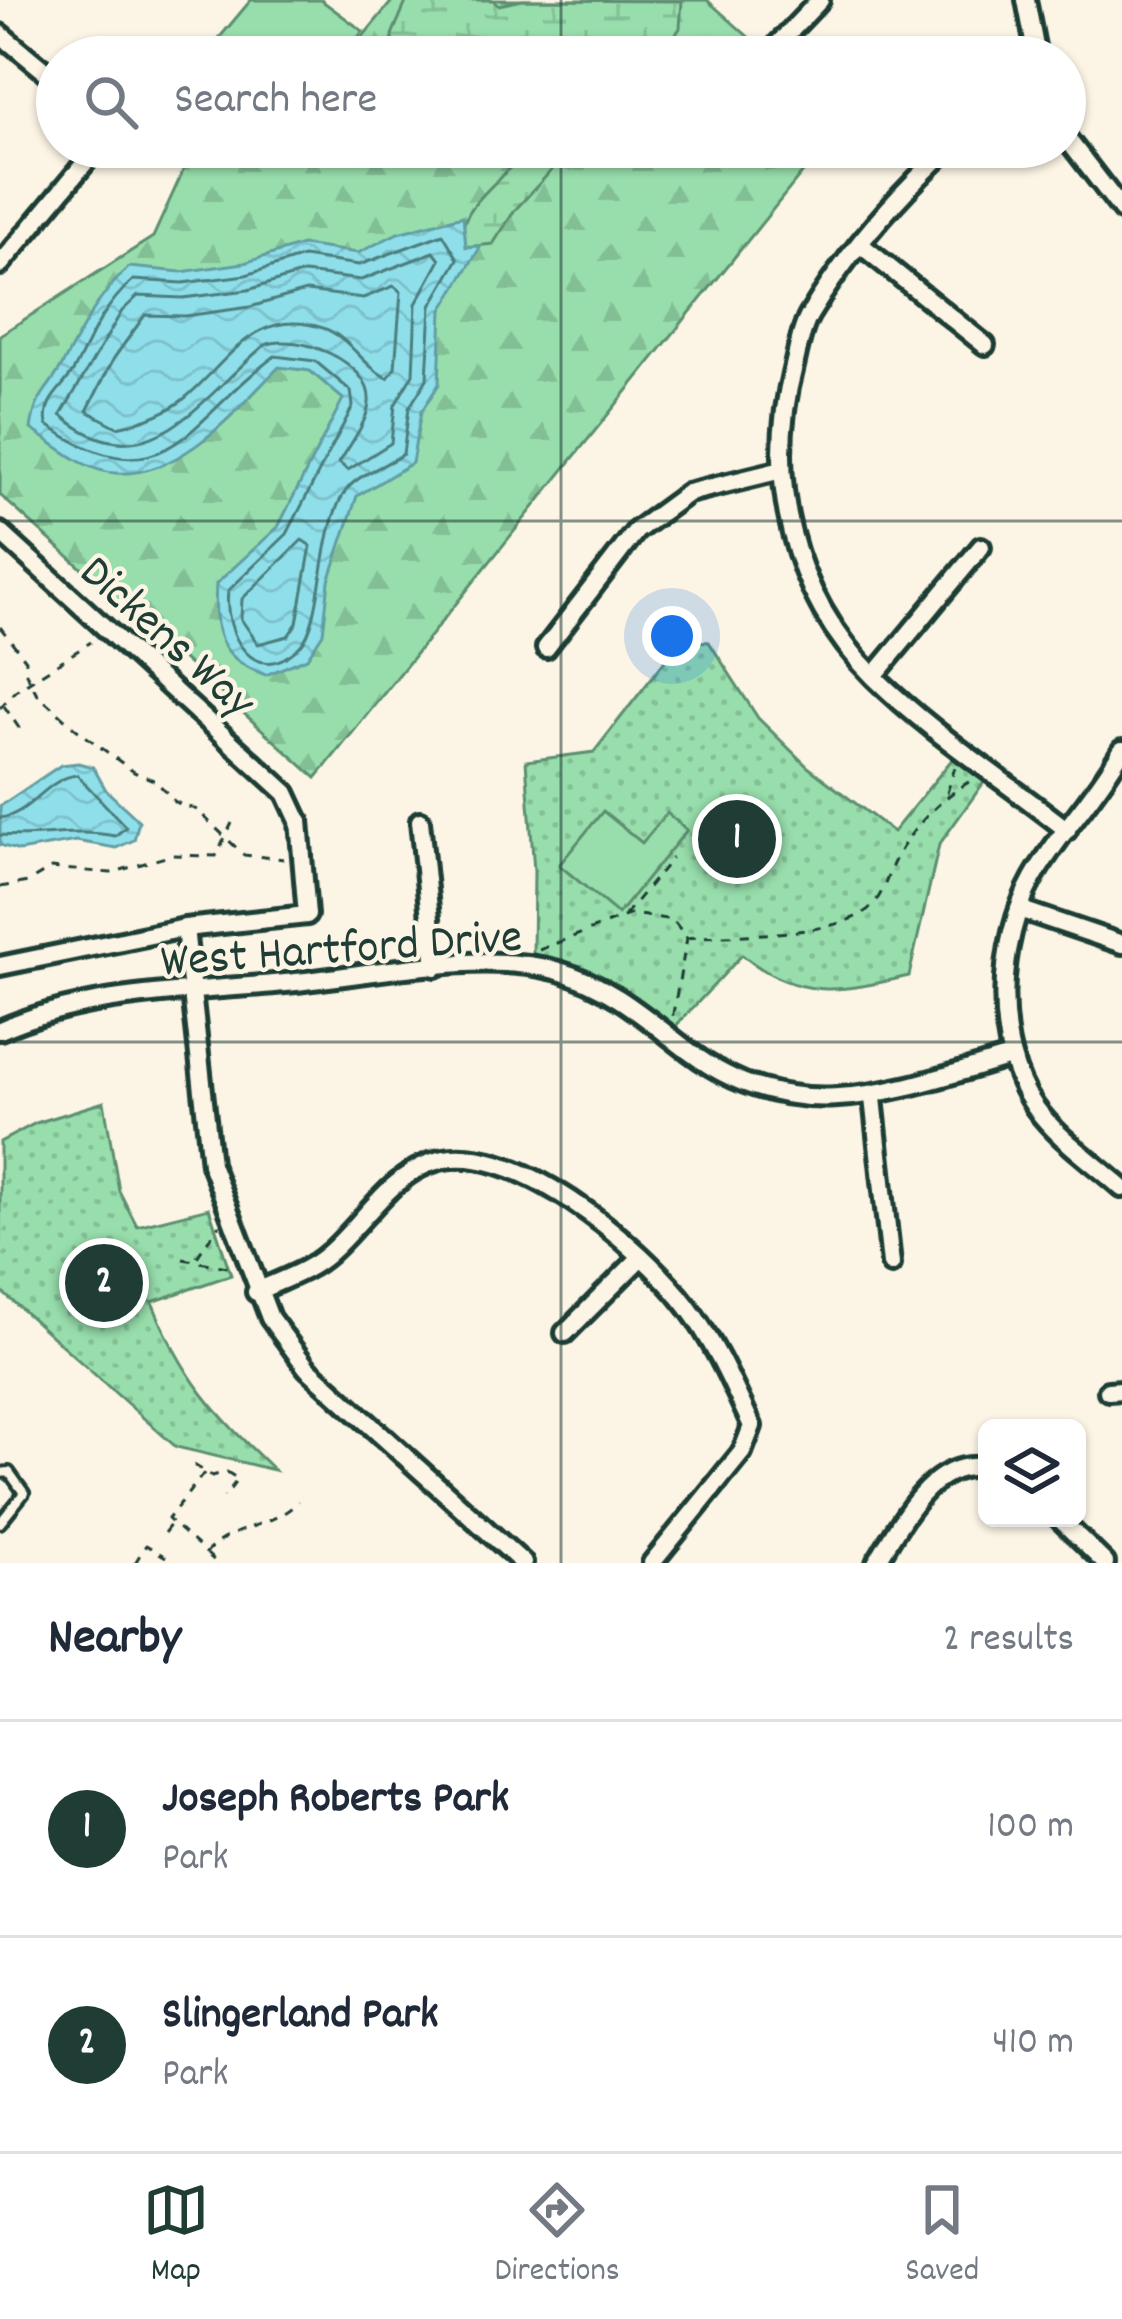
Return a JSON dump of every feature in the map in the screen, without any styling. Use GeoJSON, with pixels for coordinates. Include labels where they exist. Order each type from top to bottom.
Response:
{"type":"FeatureCollection","features":[{"type":"Feature","properties":{"kind":"street"},"geometry":{"type":"LineString","coordinates":[[786,36],[820,0]]}},
{"type":"Feature","properties":{"kind":"street"},"geometry":{"type":"LineString","coordinates":[[1026,0],[1033,36]]}},
{"type":"Feature","properties":{"kind":"street"},"geometry":{"type":"LineString","coordinates":[[0,34],[36,64]]}},
{"type":"Feature","properties":{"kind":"street"},"geometry":{"type":"LineString","coordinates":[[1086,163],[1122,210]]}},
{"type":"Feature","properties":{"kind":"street"},"geometry":{"type":"LineString","coordinates":[[0,265],[81,168]]}},
{"type":"Feature","properties":{"kind":"street"},"geometry":{"type":"LineString","coordinates":[[928,168],[904,190],[807,317],[782,409],[778,471],[797,559],[826,617],[874,676],[1067,830]]}},
{"type":"Feature","properties":{"kind":"street"},"geometry":{"type":"LineString","coordinates":[[861,245],[985,346]]}},
{"type":"Feature","properties":{"kind":"street"},"geometry":{"type":"LineString","coordinates":[[546,648],[636,531],[688,493],[778,471]]}},
{"type":"Feature","properties":{"kind":"street","name":"Dickens Way"},"geometry":{"type":"LineString","coordinates":[[0,532],[286,793],[299,821],[307,914],[185,928]]}},
{"type":"Feature","properties":{"kind":"street"},"geometry":{"type":"LineString","coordinates":[[874,676],[981,547]]}},
{"type":"Feature","properties":{"kind":"street"},"geometry":{"type":"LineString","coordinates":[[1122,750],[1018,909],[1005,983],[1010,1057],[1034,1105],[1063,1139],[1122,1188]]}},
{"type":"Feature","properties":{"kind":"street"},"geometry":{"type":"LineString","coordinates":[[420,820],[435,968]]}},
{"type":"Feature","properties":{"kind":"street"},"geometry":{"type":"LineString","coordinates":[[1018,909],[1122,944]]}},
{"type":"Feature","properties":{"kind":"street"},"geometry":{"type":"LineString","coordinates":[[0,966],[185,928],[211,1163],[256,1292],[307,1368],[523,1563]]}},
{"type":"Feature","properties":{"kind":"street","name":"West Hartford Drive"},"geometry":{"type":"LineString","coordinates":[[0,1030],[68,1009],[193,993],[435,968],[525,966],[595,984],[722,1074],[780,1095],[873,1098],[1010,1057]]}},
{"type":"Feature","properties":{"kind":"street"},"geometry":{"type":"LineString","coordinates":[[873,1098],[891,1264]]}},
{"type":"Feature","properties":{"kind":"street"},"geometry":{"type":"LineString","coordinates":[[256,1292],[319,1261],[424,1164],[458,1156],[514,1166],[640,1257],[688,1307],[718,1352],[752,1426],[742,1452],[652,1563]]}},
{"type":"Feature","properties":{"kind":"street"},"geometry":{"type":"LineString","coordinates":[[565,1333],[640,1257]]}},
{"type":"Feature","properties":{"kind":"street"},"geometry":{"type":"LineString","coordinates":[[876,1563],[935,1480],[967,1464],[978,1466]]}},
{"type":"Feature","properties":{"kind":"street"},"geometry":{"type":"LineString","coordinates":[[1068,1527],[1105,1563]]}},
{"type":"Feature","properties":{"kind":"lane"},"geometry":{"type":"LineString","coordinates":[[0,1473],[10,1472],[24,1493],[0,1522]]}},
{"type":"Feature","properties":{"kind":"path"},"geometry":{"type":"LineString","coordinates":[[0,626],[26,660],[31,683],[76,729],[134,772],[155,781],[175,802],[197,810],[244,855],[284,859]]}},
{"type":"Feature","properties":{"kind":"path"},"geometry":{"type":"LineString","coordinates":[[16,734],[19,728],[1,706],[91,642]]}},
{"type":"Feature","properties":{"kind":"path"},"geometry":{"type":"LineString","coordinates":[[687,938],[816,927],[862,914],[881,897],[896,859],[947,794],[955,767]]}},
{"type":"Feature","properties":{"kind":"path"},"geometry":{"type":"LineString","coordinates":[[947,794],[981,775]]}},
{"type":"Feature","properties":{"kind":"path"},"geometry":{"type":"LineString","coordinates":[[0,887],[28,881],[51,868],[111,873],[172,855],[216,856],[232,823]]}},
{"type":"Feature","properties":{"kind":"path"},"geometry":{"type":"LineString","coordinates":[[624,916],[672,858]]}},
{"type":"Feature","properties":{"kind":"path"},"geometry":{"type":"LineString","coordinates":[[673,920],[675,911]]}},
{"type":"Feature","properties":{"kind":"path"},"geometry":{"type":"LineString","coordinates":[[525,966],[546,944],[624,916],[649,914],[673,920],[687,938],[675,1016],[664,1030]]}},
{"type":"Feature","properties":{"kind":"path"},"geometry":{"type":"LineString","coordinates":[[196,1258],[228,1214]]}},
{"type":"Feature","properties":{"kind":"path"},"geometry":{"type":"LineString","coordinates":[[183,1259],[248,1271]]}},
{"type":"Feature","properties":{"kind":"path"},"geometry":{"type":"LineString","coordinates":[[194,1465],[205,1473],[226,1472],[238,1479],[224,1497]]}},
{"type":"Feature","properties":{"kind":"path"},"geometry":{"type":"LineString","coordinates":[[205,1473],[168,1519],[217,1563]]}},
{"type":"Feature","properties":{"kind":"path"},"geometry":{"type":"LineString","coordinates":[[206,1553],[221,1538],[290,1511],[298,1501]]}},
{"type":"Feature","properties":{"kind":"path"},"geometry":{"type":"LineString","coordinates":[[164,1533],[172,1522]]}},
{"type":"Feature","properties":{"kind":"path"},"geometry":{"type":"LineString","coordinates":[[135,1563],[146,1545],[166,1557]]}},
{"type":"Feature","properties":{"kind":"green space"},"geometry":{"type":"Polygon","coordinates":[[[251,0],[321,0],[363,31],[359,36],[221,36],[251,0]]]}},
{"type":"Feature","properties":{"kind":"green space"},"geometry":{"type":"Polygon","coordinates":[[[393,0],[707,0],[747,36],[363,36],[393,0]]]}},
{"type":"Feature","properties":{"kind":"green space"},"geometry":{"type":"Polygon","coordinates":[[[407,0],[493,0],[498,5],[523,0],[682,1],[675,36],[392,35],[407,0]]]}},
{"type":"Feature","properties":{"kind":"green space"},"geometry":{"type":"Polygon","coordinates":[[[184,168],[806,168],[316,778],[0,495],[0,335],[153,237],[184,168]]]}},
{"type":"Feature","properties":{"kind":"green space"},"geometry":{"type":"Polygon","coordinates":[[[509,168],[554,168],[515,210],[493,244],[466,247],[465,220],[509,168]]]}},
{"type":"Feature","properties":{"kind":"green space"},"geometry":{"type":"Polygon","coordinates":[[[681,640],[709,642],[758,718],[808,767],[893,832],[958,752],[992,771],[939,845],[909,976],[822,989],[783,980],[742,955],[673,1029],[612,981],[533,956],[534,871],[526,761],[594,752],[681,640]]]}},
{"type":"Feature","properties":{"kind":"green space"},"geometry":{"type":"Polygon","coordinates":[[[603,811],[642,843],[667,813],[687,830],[618,914],[559,865],[603,811]]]}},
{"type":"Feature","properties":{"kind":"green space"},"geometry":{"type":"Polygon","coordinates":[[[104,1102],[119,1191],[137,1226],[209,1208],[231,1275],[152,1302],[202,1394],[274,1470],[176,1447],[0,1290],[0,1142],[36,1123],[104,1102]]]}},
{"type":"Feature","properties":{"kind":"water"},"geometry":{"type":"Polygon","coordinates":[[[463,216],[466,247],[481,246],[442,310],[439,384],[421,412],[412,463],[357,496],[329,581],[323,633],[307,658],[266,675],[250,668],[228,652],[222,641],[216,584],[278,527],[343,399],[310,371],[279,367],[185,453],[140,472],[115,473],[81,462],[31,429],[40,399],[100,300],[129,267],[181,272],[244,263],[302,245],[358,253],[398,233],[463,216]]]}},
{"type":"Feature","properties":{"kind":"water"},"geometry":{"type":"Polygon","coordinates":[[[61,765],[93,767],[106,790],[139,821],[134,840],[116,848],[76,841],[19,851],[0,845],[0,806],[61,765]]]}},
{"type":"Feature","properties":{"kind":"place","name":"Joseph Roberts Park"},"geometry":{"type":"Point","coordinates":[737,839]}},
{"type":"Feature","properties":{"kind":"place","name":"Slingerland Park"},"geometry":{"type":"Point","coordinates":[104,1283]}}]}
